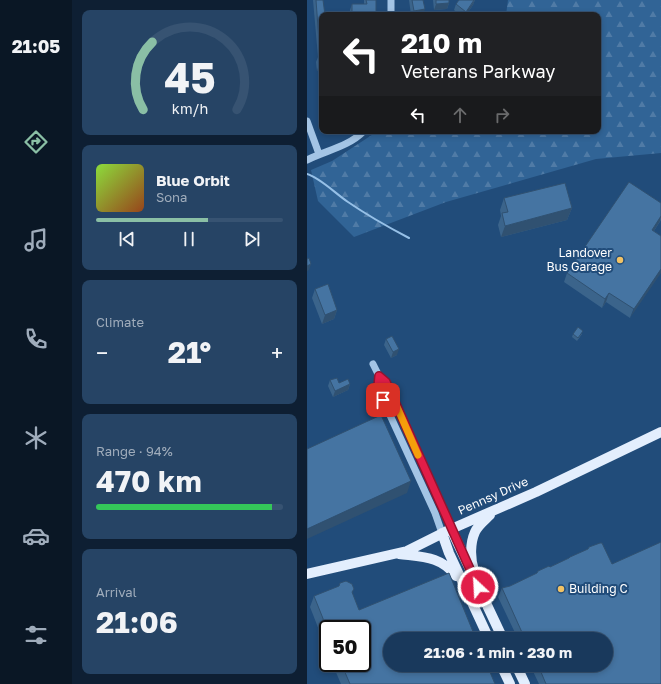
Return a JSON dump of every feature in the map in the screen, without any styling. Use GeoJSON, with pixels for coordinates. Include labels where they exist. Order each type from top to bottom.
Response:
{"type":"FeatureCollection","features":[{"type":"Feature","properties":{"kind":"main road","name":"Pennsy Drive"},"geometry":{"type":"LineString","coordinates":[[307,574],[397,554],[407,550],[661,432]]}},
{"type":"Feature","properties":{"kind":"main road"},"geometry":{"type":"LineString","coordinates":[[484,600],[472,566],[471,545],[475,531],[494,510]]}},
{"type":"Feature","properties":{"kind":"main road"},"geometry":{"type":"LineString","coordinates":[[446,531],[449,553],[486,632]]}},
{"type":"Feature","properties":{"kind":"main road"},"geometry":{"type":"LineString","coordinates":[[446,531],[484,600],[500,632]]}},
{"type":"Feature","properties":{"kind":"main road"},"geometry":{"type":"LineString","coordinates":[[397,554],[434,559],[451,569],[465,587]]}},
{"type":"Feature","properties":{"kind":"main road"},"geometry":{"type":"LineString","coordinates":[[504,672],[509,684]]}},
{"type":"Feature","properties":{"kind":"main road"},"geometry":{"type":"LineString","coordinates":[[519,672],[525,684]]}},
{"type":"Feature","properties":{"kind":"street"},"geometry":{"type":"LineString","coordinates":[[391,0],[391,12]]}},
{"type":"Feature","properties":{"kind":"street"},"geometry":{"type":"LineString","coordinates":[[307,121],[319,154]]}},
{"type":"Feature","properties":{"kind":"street"},"geometry":{"type":"LineString","coordinates":[[307,160],[346,144],[356,139],[361,134]]}},
{"type":"Feature","properties":{"kind":"street"},"geometry":{"type":"LineString","coordinates":[[373,364],[379,376],[378,386],[383,400],[435,513],[446,531]]}},
{"type":"Feature","properties":{"kind":"green space"},"geometry":{"type":"Polygon","coordinates":[[[508,0],[661,0],[661,153],[596,159],[446,202],[354,237],[318,201],[311,170],[332,161],[373,134],[601,134],[601,12],[506,12],[508,0]]]}},
{"type":"Feature","properties":{"kind":"building"},"geometry":{"type":"Polygon","coordinates":[[[316,0],[323,0],[325,12],[319,12],[319,41],[316,0]]]}},
{"type":"Feature","properties":{"kind":"building"},"geometry":{"type":"Polygon","coordinates":[[[366,0],[376,0],[376,12],[352,12],[352,4],[367,4],[366,0]]]}},
{"type":"Feature","properties":{"kind":"building"},"geometry":{"type":"Polygon","coordinates":[[[412,0],[423,0],[425,9],[414,11],[412,0]]]}},
{"type":"Feature","properties":{"kind":"building"},"geometry":{"type":"Polygon","coordinates":[[[436,0],[449,0],[449,3],[436,4],[436,0]]]}},
{"type":"Feature","properties":{"kind":"building"},"geometry":{"type":"Polygon","coordinates":[[[459,0],[474,0],[466,12],[456,4],[459,0]]]}},
{"type":"Feature","properties":{"kind":"building","name":"Landover Bus Garage"},"geometry":{"type":"Polygon","coordinates":[[[629,182],[661,203],[661,216],[652,230],[661,236],[661,269],[634,309],[609,293],[605,299],[567,273],[629,182]]]}},
{"type":"Feature","properties":{"kind":"building"},"geometry":{"type":"Polygon","coordinates":[[[565,183],[572,208],[505,226],[502,213],[508,212],[504,198],[565,183]]]}},
{"type":"Feature","properties":{"kind":"building"},"geometry":{"type":"Polygon","coordinates":[[[309,258],[311,264],[307,266],[307,259],[309,258]]]}},
{"type":"Feature","properties":{"kind":"building"},"geometry":{"type":"Polygon","coordinates":[[[328,284],[337,310],[325,315],[315,289],[328,284]]]}},
{"type":"Feature","properties":{"kind":"building"},"geometry":{"type":"Polygon","coordinates":[[[578,327],[583,331],[578,338],[573,334],[578,327]]]}},
{"type":"Feature","properties":{"kind":"building"},"geometry":{"type":"Polygon","coordinates":[[[392,336],[399,349],[393,352],[386,339],[392,336]]]}},
{"type":"Feature","properties":{"kind":"building"},"geometry":{"type":"Polygon","coordinates":[[[337,378],[339,383],[348,379],[350,384],[335,391],[330,380],[337,378]]]}},
{"type":"Feature","properties":{"kind":"building"},"geometry":{"type":"Polygon","coordinates":[[[381,415],[411,481],[307,529],[307,449],[381,415]]]}},
{"type":"Feature","properties":{"kind":"building"},"geometry":{"type":"Polygon","coordinates":[[[661,542],[661,684],[546,684],[541,672],[613,672],[613,632],[522,632],[502,588],[510,586],[537,573],[538,571],[549,566],[550,567],[600,543],[602,543],[612,564],[661,542]]]}},
{"type":"Feature","properties":{"kind":"building"},"geometry":{"type":"Polygon","coordinates":[[[449,573],[473,632],[383,632],[383,672],[490,672],[495,684],[350,684],[345,672],[371,672],[371,620],[324,620],[314,596],[339,586],[340,583],[346,581],[352,584],[354,589],[352,592],[359,610],[449,573]]]}},
{"type":"Feature","properties":{"kind":"waterway"},"geometry":{"type":"LineString","coordinates":[[307,174],[322,182],[343,199],[363,212],[409,238]]}},
{"type":"Feature","properties":{"kind":"slow traffic"},"geometry":{"type":"LineString","coordinates":[[397,407],[418,455]]}},
{"type":"Feature","properties":{"kind":"place","name":"Landover Bus Garage"},"geometry":{"type":"Point","coordinates":[620,260]}},
{"type":"Feature","properties":{"kind":"place","name":"Building C"},"geometry":{"type":"Point","coordinates":[561,589]}},
{"type":"Feature","properties":{"kind":"route"},"geometry":{"type":"LineString","coordinates":[[383,400],[378,386],[379,376],[386,382],[447,521],[478,587]]}}]}
